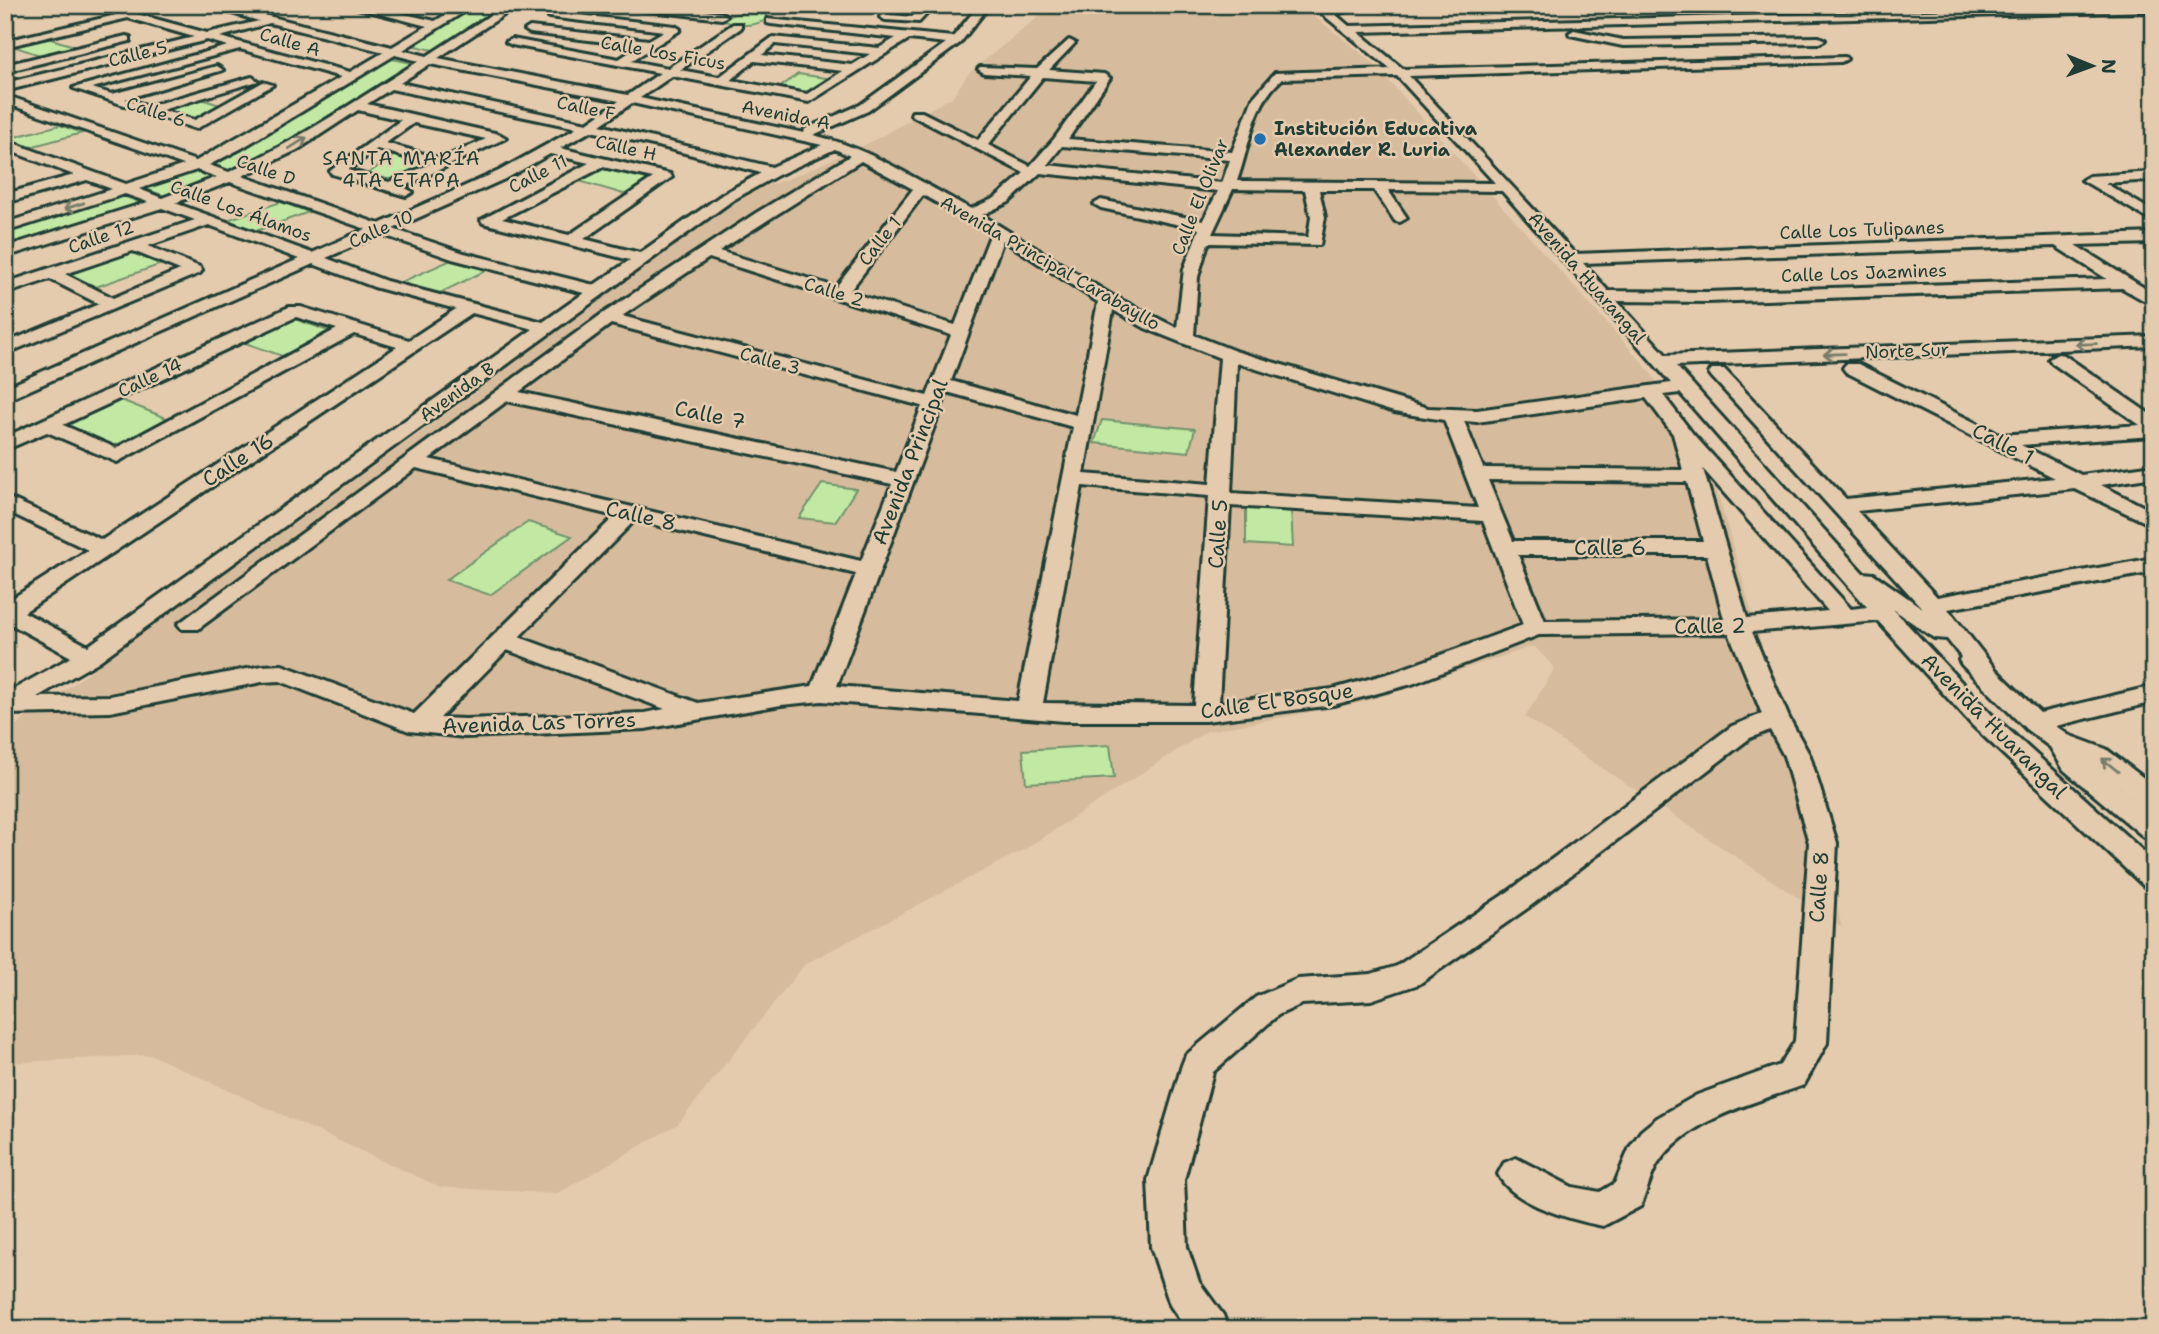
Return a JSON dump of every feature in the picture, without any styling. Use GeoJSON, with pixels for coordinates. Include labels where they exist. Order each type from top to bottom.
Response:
{"type":"FeatureCollection","features":[{"type":"Feature","properties":{"kind":"street","name":"Avenida A"},"geometry":{"type":"LineString","coordinates":[[210,5],[432,58],[632,94],[810,132],[830,138],[835,144]]}},
{"type":"Feature","properties":{"kind":"street","name":"Avenida A"},"geometry":{"type":"LineString","coordinates":[[230,5],[395,50]]}},
{"type":"Feature","properties":{"kind":"street"},"geometry":{"type":"LineString","coordinates":[[351,5],[436,25]]}},
{"type":"Feature","properties":{"kind":"street"},"geometry":{"type":"LineString","coordinates":[[397,17],[417,5]]}},
{"type":"Feature","properties":{"kind":"street"},"geometry":{"type":"LineString","coordinates":[[5,228],[196,166],[286,116],[470,5]]}},
{"type":"Feature","properties":{"kind":"street"},"geometry":{"type":"LineString","coordinates":[[491,5],[514,6]]}},
{"type":"Feature","properties":{"kind":"street"},"geometry":{"type":"LineString","coordinates":[[530,30],[568,5]]}},
{"type":"Feature","properties":{"kind":"street"},"geometry":{"type":"LineString","coordinates":[[624,5],[728,14],[719,19],[722,23],[747,26]]}},
{"type":"Feature","properties":{"kind":"street"},"geometry":{"type":"LineString","coordinates":[[872,16],[916,19],[930,5]]}},
{"type":"Feature","properties":{"kind":"street"},"geometry":{"type":"LineString","coordinates":[[810,132],[863,108],[956,41],[985,5]]}},
{"type":"Feature","properties":{"kind":"street"},"geometry":{"type":"LineString","coordinates":[[1321,9],[1363,5]]}},
{"type":"Feature","properties":{"kind":"street"},"geometry":{"type":"LineString","coordinates":[[1811,5],[1828,14]]}},
{"type":"Feature","properties":{"kind":"street"},"geometry":{"type":"LineString","coordinates":[[1344,28],[1558,24],[1675,16],[2129,5]]}},
{"type":"Feature","properties":{"kind":"street"},"geometry":{"type":"LineString","coordinates":[[85,10],[102,6]]}},
{"type":"Feature","properties":{"kind":"street","name":"Calle A"},"geometry":{"type":"LineString","coordinates":[[102,6],[350,76]]}},
{"type":"Feature","properties":{"kind":"street"},"geometry":{"type":"LineString","coordinates":[[5,252],[230,178],[292,147],[514,6]]}},
{"type":"Feature","properties":{"kind":"street"},"geometry":{"type":"LineString","coordinates":[[1344,28],[1675,16],[2154,8]]}},
{"type":"Feature","properties":{"kind":"street","name":"Avenida Huarangal"},"geometry":{"type":"LineString","coordinates":[[1321,9],[1399,71],[1571,259],[1603,296],[1666,379],[1845,565],[1884,613],[1982,720],[2154,878]]}},
{"type":"Feature","properties":{"kind":"street"},"geometry":{"type":"LineString","coordinates":[[5,44],[129,15]]}},
{"type":"Feature","properties":{"kind":"street"},"geometry":{"type":"LineString","coordinates":[[553,15],[675,29],[620,63]]}},
{"type":"Feature","properties":{"kind":"street","name":"Calle 10"},"geometry":{"type":"LineString","coordinates":[[5,394],[441,203],[549,150],[589,127],[632,94],[668,72],[747,26],[768,17],[906,36]]}},
{"type":"Feature","properties":{"kind":"street","name":"Calle 5"},"geometry":{"type":"LineString","coordinates":[[5,87],[270,21]]}},
{"type":"Feature","properties":{"kind":"street"},"geometry":{"type":"LineString","coordinates":[[1558,24],[1578,35],[1623,43],[1819,40]]}},
{"type":"Feature","properties":{"kind":"street"},"geometry":{"type":"LineString","coordinates":[[73,28],[118,41]]}},
{"type":"Feature","properties":{"kind":"street"},"geometry":{"type":"LineString","coordinates":[[8,66],[174,28]]}},
{"type":"Feature","properties":{"kind":"street"},"geometry":{"type":"LineString","coordinates":[[530,30],[650,44]]}},
{"type":"Feature","properties":{"kind":"street","name":"Calle Los Ficus"},"geometry":{"type":"LineString","coordinates":[[530,30],[512,43],[809,98],[856,69]]}},
{"type":"Feature","properties":{"kind":"street"},"geometry":{"type":"LineString","coordinates":[[751,57],[856,69],[906,36],[956,41]]}},
{"type":"Feature","properties":{"kind":"street"},"geometry":{"type":"LineString","coordinates":[[721,82],[770,41],[880,52]]}},
{"type":"Feature","properties":{"kind":"street"},"geometry":{"type":"LineString","coordinates":[[980,146],[1039,74],[1069,43]]}},
{"type":"Feature","properties":{"kind":"street"},"geometry":{"type":"LineString","coordinates":[[184,61],[241,46]]}},
{"type":"Feature","properties":{"kind":"street"},"geometry":{"type":"LineString","coordinates":[[1399,71],[1841,59]]}},
{"type":"Feature","properties":{"kind":"street"},"geometry":{"type":"LineString","coordinates":[[184,61],[252,80]]}},
{"type":"Feature","properties":{"kind":"street","name":"Calle 6"},"geometry":{"type":"LineString","coordinates":[[184,61],[79,88],[196,125],[267,85],[252,80]]}},
{"type":"Feature","properties":{"kind":"street"},"geometry":{"type":"LineString","coordinates":[[769,91],[804,63]]}},
{"type":"Feature","properties":{"kind":"street"},"geometry":{"type":"LineString","coordinates":[[970,215],[1003,200],[1061,142],[1104,78],[984,69]]}},
{"type":"Feature","properties":{"kind":"street"},"geometry":{"type":"LineString","coordinates":[[113,98],[218,70]]}},
{"type":"Feature","properties":{"kind":"street","name":"Calle El Olivar"},"geometry":{"type":"LineString","coordinates":[[1185,338],[1191,269],[1205,232],[1228,186],[1250,115],[1271,81],[1279,76],[1399,71]]}},
{"type":"Feature","properties":{"kind":"street"},"geometry":{"type":"LineString","coordinates":[[149,110],[252,80]]}},
{"type":"Feature","properties":{"kind":"street","name":"Calle F"},"geometry":{"type":"LineString","coordinates":[[391,85],[589,127],[773,172]]}},
{"type":"Feature","properties":{"kind":"street","name":"Avenida A"},"geometry":{"type":"LineString","coordinates":[[632,94],[835,144]]}},
{"type":"Feature","properties":{"kind":"street","name":"Calle D"},"geometry":{"type":"LineString","coordinates":[[5,99],[458,256],[597,291]]}},
{"type":"Feature","properties":{"kind":"street"},"geometry":{"type":"LineString","coordinates":[[357,106],[499,138],[391,187]]}},
{"type":"Feature","properties":{"kind":"street"},"geometry":{"type":"LineString","coordinates":[[217,113],[286,116]]}},
{"type":"Feature","properties":{"kind":"street"},"geometry":{"type":"LineString","coordinates":[[917,116],[1033,170],[1228,186],[1506,187]]}},
{"type":"Feature","properties":{"kind":"street"},"geometry":{"type":"LineString","coordinates":[[412,118],[337,171],[441,203]]}},
{"type":"Feature","properties":{"kind":"street"},"geometry":{"type":"LineString","coordinates":[[1061,142],[1238,157]]}},
{"type":"Feature","properties":{"kind":"street","name":"Calle Los Álamos"},"geometry":{"type":"LineString","coordinates":[[5,144],[380,284],[547,328]]}},
{"type":"Feature","properties":{"kind":"street"},"geometry":{"type":"LineString","coordinates":[[376,144],[443,164]]}},
{"type":"Feature","properties":{"kind":"street","name":"Avenida Principal Carabayllo"},"geometry":{"type":"LineString","coordinates":[[835,144],[861,155],[999,231],[1108,300],[1185,338],[1229,355],[1401,408],[1452,416],[1500,414],[1582,400],[1666,379]]}},
{"type":"Feature","properties":{"kind":"street","name":"Avenida B"},"geometry":{"type":"LineString","coordinates":[[5,705],[89,657],[728,197],[773,172],[835,144]]}},
{"type":"Feature","properties":{"kind":"street","name":"Calle H"},"geometry":{"type":"LineString","coordinates":[[549,150],[665,177],[571,241]]}},
{"type":"Feature","properties":{"kind":"street","name":"Avenida B"},"geometry":{"type":"LineString","coordinates":[[190,624],[608,318],[861,155]]}},
{"type":"Feature","properties":{"kind":"street","name":"Calle 11"},"geometry":{"type":"LineString","coordinates":[[571,241],[488,220],[604,161]]}},
{"type":"Feature","properties":{"kind":"street"},"geometry":{"type":"LineString","coordinates":[[7,197],[88,175]]}},
{"type":"Feature","properties":{"kind":"street"},"geometry":{"type":"LineString","coordinates":[[2154,176],[2089,180],[2154,218]]}},
{"type":"Feature","properties":{"kind":"street"},"geometry":{"type":"LineString","coordinates":[[1101,204],[1205,232],[1315,242],[1318,217],[1311,186]]}},
{"type":"Feature","properties":{"kind":"street"},"geometry":{"type":"LineString","coordinates":[[1378,186],[1400,218]]}},
{"type":"Feature","properties":{"kind":"street","name":"Calle 1"},"geometry":{"type":"LineString","coordinates":[[839,293],[921,188]]}},
{"type":"Feature","properties":{"kind":"street","name":"Calle 12"},"geometry":{"type":"LineString","coordinates":[[5,289],[210,220]]}},
{"type":"Feature","properties":{"kind":"street","name":"Avenida Principal"},"geometry":{"type":"LineString","coordinates":[[822,693],[999,231]]}},
{"type":"Feature","properties":{"kind":"street","name":"Calle Los Tulipanes"},"geometry":{"type":"LineString","coordinates":[[1571,259],[2154,238]]}},
{"type":"Feature","properties":{"kind":"street"},"geometry":{"type":"LineString","coordinates":[[571,241],[642,257]]}},
{"type":"Feature","properties":{"kind":"street"},"geometry":{"type":"LineString","coordinates":[[2059,242],[2154,300]]}},
{"type":"Feature","properties":{"kind":"street"},"geometry":{"type":"LineString","coordinates":[[5,349],[194,270],[134,246]]}},
{"type":"Feature","properties":{"kind":"street","name":"Calle 2"},"geometry":{"type":"LineString","coordinates":[[707,252],[960,331]]}},
{"type":"Feature","properties":{"kind":"street"},"geometry":{"type":"LineString","coordinates":[[51,274],[113,304]]}},
{"type":"Feature","properties":{"kind":"street","name":"Calle Los Jazmines"},"geometry":{"type":"LineString","coordinates":[[1603,296],[1707,297],[2126,283]]}},
{"type":"Feature","properties":{"kind":"street"},"geometry":{"type":"LineString","coordinates":[[1029,710],[1082,423],[1108,300]]}},
{"type":"Feature","properties":{"kind":"street","name":"Calle 16"},"geometry":{"type":"LineString","coordinates":[[6,612],[469,309]]}},
{"type":"Feature","properties":{"kind":"street","name":"Calle 14"},"geometry":{"type":"LineString","coordinates":[[5,444],[295,311],[350,328]]}},
{"type":"Feature","properties":{"kind":"street","name":"Calle 3"},"geometry":{"type":"LineString","coordinates":[[608,318],[936,393],[1082,423]]}},
{"type":"Feature","properties":{"kind":"street"},"geometry":{"type":"LineString","coordinates":[[47,425],[117,456],[350,328],[412,346]]}},
{"type":"Feature","properties":{"kind":"street"},"geometry":{"type":"LineString","coordinates":[[14,330],[30,338]]}},
{"type":"Feature","properties":{"kind":"street","name":"Norte Sur"},"geometry":{"type":"LineString","coordinates":[[1666,379],[2154,341]]}},
{"type":"Feature","properties":{"kind":"street","name":"Calle 5"},"geometry":{"type":"LineString","coordinates":[[1206,713],[1229,355]]}},
{"type":"Feature","properties":{"kind":"street","name":"Norte Sur"},"geometry":{"type":"LineString","coordinates":[[1666,379],[1718,373],[2154,356]]}},
{"type":"Feature","properties":{"kind":"street"},"geometry":{"type":"LineString","coordinates":[[2058,359],[2154,428]]}},
{"type":"Feature","properties":{"kind":"street","name":"Calle 1"},"geometry":{"type":"LineString","coordinates":[[1852,368],[2154,520]]}},
{"type":"Feature","properties":{"kind":"street"},"geometry":{"type":"LineString","coordinates":[[1718,373],[1932,605],[1984,670]]}},
{"type":"Feature","properties":{"kind":"street","name":"Calle 8"},"geometry":{"type":"LineString","coordinates":[[1516,1174],[1566,1202],[1603,1209],[1628,1194],[1642,1157],[1663,1134],[1711,1103],[1792,1075],[1811,1043],[1823,843],[1797,756],[1776,718],[1738,626],[1666,379]]}},
{"type":"Feature","properties":{"kind":"street","name":"Calle 7"},"geometry":{"type":"LineString","coordinates":[[506,395],[903,480]]}},
{"type":"Feature","properties":{"kind":"street"},"geometry":{"type":"LineString","coordinates":[[1452,416],[1536,628]]}},
{"type":"Feature","properties":{"kind":"street"},"geometry":{"type":"LineString","coordinates":[[1997,441],[2154,428]]}},
{"type":"Feature","properties":{"kind":"street"},"geometry":{"type":"LineString","coordinates":[[1683,433],[1844,616]]}},
{"type":"Feature","properties":{"kind":"street","name":"Calle 8"},"geometry":{"type":"LineString","coordinates":[[412,461],[869,570]]}},
{"type":"Feature","properties":{"kind":"street"},"geometry":{"type":"LineString","coordinates":[[1839,506],[2079,482],[2154,471]]}},
{"type":"Feature","properties":{"kind":"street"},"geometry":{"type":"LineString","coordinates":[[1475,474],[1695,476]]}},
{"type":"Feature","properties":{"kind":"street"},"geometry":{"type":"LineString","coordinates":[[1072,479],[1220,495],[1491,515]]}},
{"type":"Feature","properties":{"kind":"street"},"geometry":{"type":"LineString","coordinates":[[5,502],[104,549]]}},
{"type":"Feature","properties":{"kind":"street"},"geometry":{"type":"LineString","coordinates":[[418,725],[630,513]]}},
{"type":"Feature","properties":{"kind":"street","name":"Calle 6"},"geometry":{"type":"LineString","coordinates":[[1504,548],[1716,548]]}},
{"type":"Feature","properties":{"kind":"street","name":"Avenida Huarangal"},"geometry":{"type":"LineString","coordinates":[[1845,565],[1919,615],[1984,670],[2035,723],[2059,741],[2097,755],[2154,801]]}},
{"type":"Feature","properties":{"kind":"street"},"geometry":{"type":"LineString","coordinates":[[1932,605],[2154,565]]}},
{"type":"Feature","properties":{"kind":"street"},"geometry":{"type":"LineString","coordinates":[[6,612],[89,657]]}},
{"type":"Feature","properties":{"kind":"street","name":"Calle 2"},"geometry":{"type":"LineString","coordinates":[[1536,628],[1738,626],[1884,613]]}},
{"type":"Feature","properties":{"kind":"street","name":"Calle El Bosque"},"geometry":{"type":"LineString","coordinates":[[822,693],[1064,713],[1206,713],[1333,697],[1402,678],[1536,628]]}},
{"type":"Feature","properties":{"kind":"street"},"geometry":{"type":"LineString","coordinates":[[504,640],[697,712]]}},
{"type":"Feature","properties":{"kind":"street","name":"Avenida Las Torres"},"geometry":{"type":"LineString","coordinates":[[5,705],[99,705],[262,674],[282,673],[418,725],[465,728],[631,721],[822,693]]}},
{"type":"Feature","properties":{"kind":"street"},"geometry":{"type":"LineString","coordinates":[[2035,723],[2154,694]]}},
{"type":"Feature","properties":{"kind":"street"},"geometry":{"type":"LineString","coordinates":[[1209,1329],[1183,1292],[1169,1247],[1168,1234],[1166,1180],[1198,1065],[1267,1006],[1298,992],[1371,987],[1408,975],[1519,899],[1741,732],[1776,718]]}},
{"type":"Feature","properties":{"kind":"street","name":"Avenida Huarangal"},"geometry":{"type":"LineString","coordinates":[[2059,741],[2073,764],[2154,830]]}},
{"type":"Feature","properties":{"kind":"street"},"geometry":{"type":"LineString","coordinates":[[2126,807],[2154,801]]}},
{"type":"Feature","properties":{"kind":"shaded area"},"geometry":{"type":"Polygon","coordinates":[[[1053,5],[1300,5],[1371,61],[1642,362],[1703,442],[1842,927],[1525,717],[1555,668],[1534,646],[1360,703],[1207,731],[1025,849],[805,964],[678,1124],[557,1194],[440,1187],[151,1055],[5,1063],[5,733],[475,393],[659,252],[748,192],[790,178],[869,143],[952,97],[969,73],[1053,5]]]}},
{"type":"Feature","properties":{"kind":"green space"},"geometry":{"type":"Polygon","coordinates":[[[472,7],[505,8],[437,51],[411,45],[472,7]]]}},
{"type":"Feature","properties":{"kind":"green space"},"geometry":{"type":"Polygon","coordinates":[[[757,12],[769,18],[747,25],[724,20],[734,14],[757,12]]]}},
{"type":"Feature","properties":{"kind":"green space"},"geometry":{"type":"Polygon","coordinates":[[[44,37],[81,48],[46,57],[9,45],[44,37]]]}},
{"type":"Feature","properties":{"kind":"green space"},"geometry":{"type":"Polygon","coordinates":[[[387,58],[417,64],[308,132],[231,173],[206,164],[387,58]]]}},
{"type":"Feature","properties":{"kind":"green space"},"geometry":{"type":"Polygon","coordinates":[[[798,74],[833,79],[807,95],[778,89],[798,74]]]}},
{"type":"Feature","properties":{"kind":"green space"},"geometry":{"type":"Polygon","coordinates":[[[198,98],[223,106],[197,121],[160,109],[198,98]]]}},
{"type":"Feature","properties":{"kind":"green space"},"geometry":{"type":"Polygon","coordinates":[[[60,125],[82,133],[30,147],[7,139],[60,125]]]}},
{"type":"Feature","properties":{"kind":"green space"},"geometry":{"type":"Polygon","coordinates":[[[396,154],[432,165],[391,182],[366,175],[396,154]]]}},
{"type":"Feature","properties":{"kind":"green space"},"geometry":{"type":"Polygon","coordinates":[[[606,166],[654,178],[627,195],[579,181],[606,166]]]}},
{"type":"Feature","properties":{"kind":"green space"},"geometry":{"type":"Polygon","coordinates":[[[192,170],[216,179],[167,197],[141,187],[192,170]]]}},
{"type":"Feature","properties":{"kind":"green space"},"geometry":{"type":"Polygon","coordinates":[[[120,195],[145,204],[5,249],[5,231],[120,195]]]}},
{"type":"Feature","properties":{"kind":"green space"},"geometry":{"type":"Polygon","coordinates":[[[281,202],[309,212],[256,231],[227,220],[281,202]]]}},
{"type":"Feature","properties":{"kind":"green space"},"geometry":{"type":"Polygon","coordinates":[[[129,251],[162,264],[96,287],[66,273],[129,251]]]}},
{"type":"Feature","properties":{"kind":"green space"},"geometry":{"type":"Polygon","coordinates":[[[451,260],[487,270],[438,294],[399,283],[451,260]]]}},
{"type":"Feature","properties":{"kind":"green space"},"geometry":{"type":"Polygon","coordinates":[[[290,317],[331,332],[285,357],[240,341],[290,317]]]}},
{"type":"Feature","properties":{"kind":"green space"},"geometry":{"type":"Polygon","coordinates":[[[116,398],[171,420],[118,448],[62,424],[116,398]]]}},
{"type":"Feature","properties":{"kind":"green space"},"geometry":{"type":"Polygon","coordinates":[[[1102,420],[1195,429],[1189,452],[1094,443],[1102,420]]]}},
{"type":"Feature","properties":{"kind":"green space"},"geometry":{"type":"Polygon","coordinates":[[[822,484],[856,489],[835,522],[799,518],[822,484]]]}},
{"type":"Feature","properties":{"kind":"green space"},"geometry":{"type":"Polygon","coordinates":[[[1246,506],[1291,509],[1293,547],[1246,544],[1246,506]]]}},
{"type":"Feature","properties":{"kind":"green space"},"geometry":{"type":"Polygon","coordinates":[[[528,522],[572,536],[490,595],[446,580],[528,522]]]}},
{"type":"Feature","properties":{"kind":"green space"},"geometry":{"type":"Polygon","coordinates":[[[1110,745],[1114,778],[1026,783],[1023,750],[1110,745]]]}},
{"type":"Feature","properties":{"kind":"place","name":"Institución Educativa Alexander R. Luria"},"geometry":{"type":"Point","coordinates":[1260,139]}},
{"type":"Feature","properties":{"kind":"district","name":"SANTA MARÍA 4TA ETAPA"},"geometry":{"type":"Point","coordinates":[402,169]}}]}
